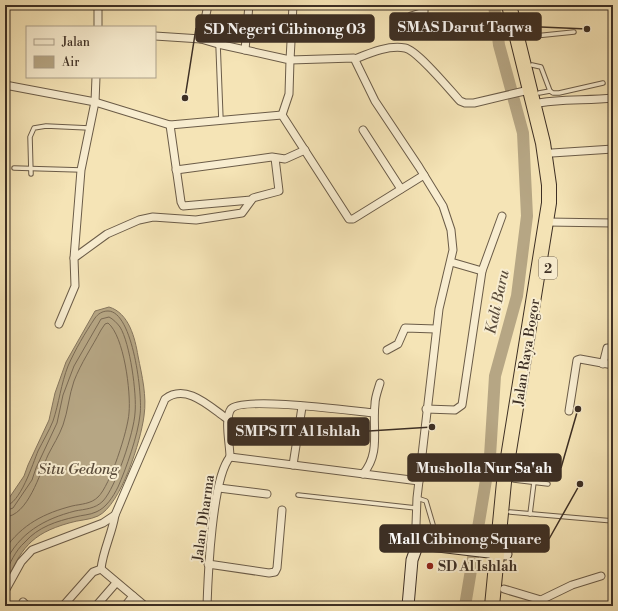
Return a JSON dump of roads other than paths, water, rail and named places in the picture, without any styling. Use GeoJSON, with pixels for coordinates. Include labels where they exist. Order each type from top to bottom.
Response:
{"type":"FeatureCollection","features":[{"type":"Feature","properties":{"kind":"highway","name":"Jalan Raya Bogor"},"geometry":{"type":"LineString","coordinates":[[492,606],[510,512],[524,393],[557,185],[552,152],[509,5]]}},
{"type":"Feature","properties":{"kind":"highway","name":"Jalan Raya Bogor"},"geometry":{"type":"LineString","coordinates":[[518,5],[532,65],[535,95],[546,164],[551,222]]}},
{"type":"Feature","properties":{"kind":"highway","name":"Jalan Raya Bogor"},"geometry":{"type":"LineString","coordinates":[[501,606],[504,589],[502,553],[504,482],[524,393]]}},
{"type":"Feature","properties":{"kind":"street"},"geometry":{"type":"LineString","coordinates":[[98,5],[98,26]]}},
{"type":"Feature","properties":{"kind":"street"},"geometry":{"type":"LineString","coordinates":[[202,39],[208,5]]}},
{"type":"Feature","properties":{"kind":"street"},"geometry":{"type":"LineString","coordinates":[[245,50],[248,5]]}},
{"type":"Feature","properties":{"kind":"street"},"geometry":{"type":"LineString","coordinates":[[282,115],[289,94],[293,5]]}},
{"type":"Feature","properties":{"kind":"street"},"geometry":{"type":"LineString","coordinates":[[411,16],[424,12],[424,5]]}},
{"type":"Feature","properties":{"kind":"street"},"geometry":{"type":"LineString","coordinates":[[156,36],[202,39],[290,60],[342,57],[355,59],[383,50],[405,48],[420,58],[462,103],[471,103],[507,96],[535,95],[589,100],[613,98]]}},
{"type":"Feature","properties":{"kind":"street"},"geometry":{"type":"LineString","coordinates":[[355,59],[375,101],[443,206],[453,241],[451,262],[441,294],[426,409],[416,508],[416,525],[421,544]]}},
{"type":"Feature","properties":{"kind":"street"},"geometry":{"type":"LineString","coordinates":[[59,324],[75,286],[74,258],[81,170],[95,102],[96,78]]}},
{"type":"Feature","properties":{"kind":"street"},"geometry":{"type":"LineString","coordinates":[[5,86],[95,102],[170,125],[222,122],[282,115]]}},
{"type":"Feature","properties":{"kind":"street"},"geometry":{"type":"LineString","coordinates":[[282,115],[349,219],[354,219],[424,175]]}},
{"type":"Feature","properties":{"kind":"street"},"geometry":{"type":"LineString","coordinates":[[170,125],[181,202],[183,206],[251,200],[279,191],[276,158]]}},
{"type":"Feature","properties":{"kind":"street"},"geometry":{"type":"LineString","coordinates":[[363,130],[401,189]]}},
{"type":"Feature","properties":{"kind":"street"},"geometry":{"type":"LineString","coordinates":[[176,170],[230,162],[276,158],[285,159],[305,150]]}},
{"type":"Feature","properties":{"kind":"street"},"geometry":{"type":"LineString","coordinates":[[552,152],[613,150]]}},
{"type":"Feature","properties":{"kind":"street"},"geometry":{"type":"LineString","coordinates":[[74,258],[107,234],[139,220],[153,216],[196,220],[235,215],[244,212],[251,200]]}},
{"type":"Feature","properties":{"kind":"street"},"geometry":{"type":"LineString","coordinates":[[426,409],[455,410],[462,405],[482,271],[502,216]]}},
{"type":"Feature","properties":{"kind":"street"},"geometry":{"type":"LineString","coordinates":[[551,222],[613,223]]}},
{"type":"Feature","properties":{"kind":"street"},"geometry":{"type":"LineString","coordinates":[[451,262],[482,271]]}},
{"type":"Feature","properties":{"kind":"street"},"geometry":{"type":"LineString","coordinates":[[387,350],[398,344],[404,328],[436,329]]}},
{"type":"Feature","properties":{"kind":"street"},"geometry":{"type":"LineString","coordinates":[[603,364],[607,348],[613,348]]}},
{"type":"Feature","properties":{"kind":"street"},"geometry":{"type":"LineString","coordinates":[[569,411],[577,360],[580,359],[613,365]]}},
{"type":"Feature","properties":{"kind":"street"},"geometry":{"type":"LineString","coordinates":[[363,474],[370,464],[375,447],[374,413],[380,383]]}},
{"type":"Feature","properties":{"kind":"street"},"geometry":{"type":"LineString","coordinates":[[101,569],[102,556],[113,526],[114,515],[165,399],[175,394],[190,394],[226,418]]}},
{"type":"Feature","properties":{"kind":"street"},"geometry":{"type":"LineString","coordinates":[[374,413],[258,403],[243,404],[233,407],[226,418],[230,457],[419,481]]}},
{"type":"Feature","properties":{"kind":"street"},"geometry":{"type":"LineString","coordinates":[[293,465],[302,407]]}},
{"type":"Feature","properties":{"kind":"street","name":"Jalan Dharma"},"geometry":{"type":"LineString","coordinates":[[207,606],[208,564],[219,488],[223,467],[230,457]]}},
{"type":"Feature","properties":{"kind":"street"},"geometry":{"type":"LineString","coordinates":[[219,488],[267,494]]}},
{"type":"Feature","properties":{"kind":"street"},"geometry":{"type":"LineString","coordinates":[[208,564],[269,573],[275,572],[277,568],[282,510]]}},
{"type":"Feature","properties":{"kind":"street"},"geometry":{"type":"LineString","coordinates":[[5,591],[21,562],[32,550],[103,523],[114,515]]}},
{"type":"Feature","properties":{"kind":"street"},"geometry":{"type":"LineString","coordinates":[[408,606],[412,560],[417,546],[421,544],[502,553]]}},
{"type":"Feature","properties":{"kind":"street"},"geometry":{"type":"LineString","coordinates":[[101,569],[145,606]]}},
{"type":"Feature","properties":{"kind":"street"},"geometry":{"type":"LineString","coordinates":[[63,606],[93,572],[101,569]]}},
{"type":"Feature","properties":{"kind":"street"},"geometry":{"type":"LineString","coordinates":[[504,589],[541,600],[572,585],[601,576]]}},
{"type":"Feature","properties":{"kind":"street"},"geometry":{"type":"LineString","coordinates":[[96,606],[116,583]]}},
{"type":"Feature","properties":{"kind":"street"},"geometry":{"type":"LineString","coordinates":[[125,606],[133,596]]}},
{"type":"Feature","properties":{"kind":"lane"},"geometry":{"type":"LineString","coordinates":[[525,37],[574,32]]}},
{"type":"Feature","properties":{"kind":"lane"},"geometry":{"type":"LineString","coordinates":[[218,44],[222,122]]}},
{"type":"Feature","properties":{"kind":"lane"},"geometry":{"type":"LineString","coordinates":[[535,95],[556,93],[603,83]]}},
{"type":"Feature","properties":{"kind":"lane"},"geometry":{"type":"LineString","coordinates":[[31,174],[30,138],[34,128],[46,126],[89,128]]}},
{"type":"Feature","properties":{"kind":"lane"},"geometry":{"type":"LineString","coordinates":[[14,168],[81,170]]}},
{"type":"Feature","properties":{"kind":"lane"},"geometry":{"type":"LineString","coordinates":[[514,480],[548,484]]}},
{"type":"Feature","properties":{"kind":"lane"},"geometry":{"type":"LineString","coordinates":[[530,514],[534,482]]}},
{"type":"Feature","properties":{"kind":"lane"},"geometry":{"type":"LineString","coordinates":[[298,494],[416,508]]}},
{"type":"Feature","properties":{"kind":"lane"},"geometry":{"type":"LineString","coordinates":[[417,498],[426,501],[434,528]]}},
{"type":"Feature","properties":{"kind":"lane"},"geometry":{"type":"LineString","coordinates":[[510,512],[613,522]]}},
{"type":"Feature","properties":{"kind":"water","name":"Situ Gedong"},"geometry":{"type":"Polygon","coordinates":[[[109,307],[122,315],[130,327],[135,342],[144,386],[144,416],[134,455],[122,486],[106,510],[98,516],[56,527],[36,538],[22,552],[5,585],[5,504],[24,476],[49,420],[55,393],[66,362],[95,311],[109,307]]]}},
{"type":"Feature","properties":{"kind":"waterway","name":"Kali Baru"},"geometry":{"type":"LineString","coordinates":[[465,606],[490,456],[495,376],[517,296],[527,216],[523,133],[499,45],[494,5]]}},
{"type":"Feature","properties":{"kind":"place","name":"SMAS Darut Taqwa"},"geometry":{"type":"Point","coordinates":[587,29]}},
{"type":"Feature","properties":{"kind":"place","name":"SD Negeri Cibinong 03"},"geometry":{"type":"Point","coordinates":[185,98]}},
{"type":"Feature","properties":{"kind":"place","name":"Musholla Nur Sa'ah"},"geometry":{"type":"Point","coordinates":[578,409]}},
{"type":"Feature","properties":{"kind":"place","name":"SMPS IT Al Ishlah"},"geometry":{"type":"Point","coordinates":[432,427]}},
{"type":"Feature","properties":{"kind":"place","name":"Mall Cibinong Square"},"geometry":{"type":"Point","coordinates":[580,484]}},
{"type":"Feature","properties":{"kind":"place","name":"SD Al Ishlah"},"geometry":{"type":"Point","coordinates":[430,566]}}]}
